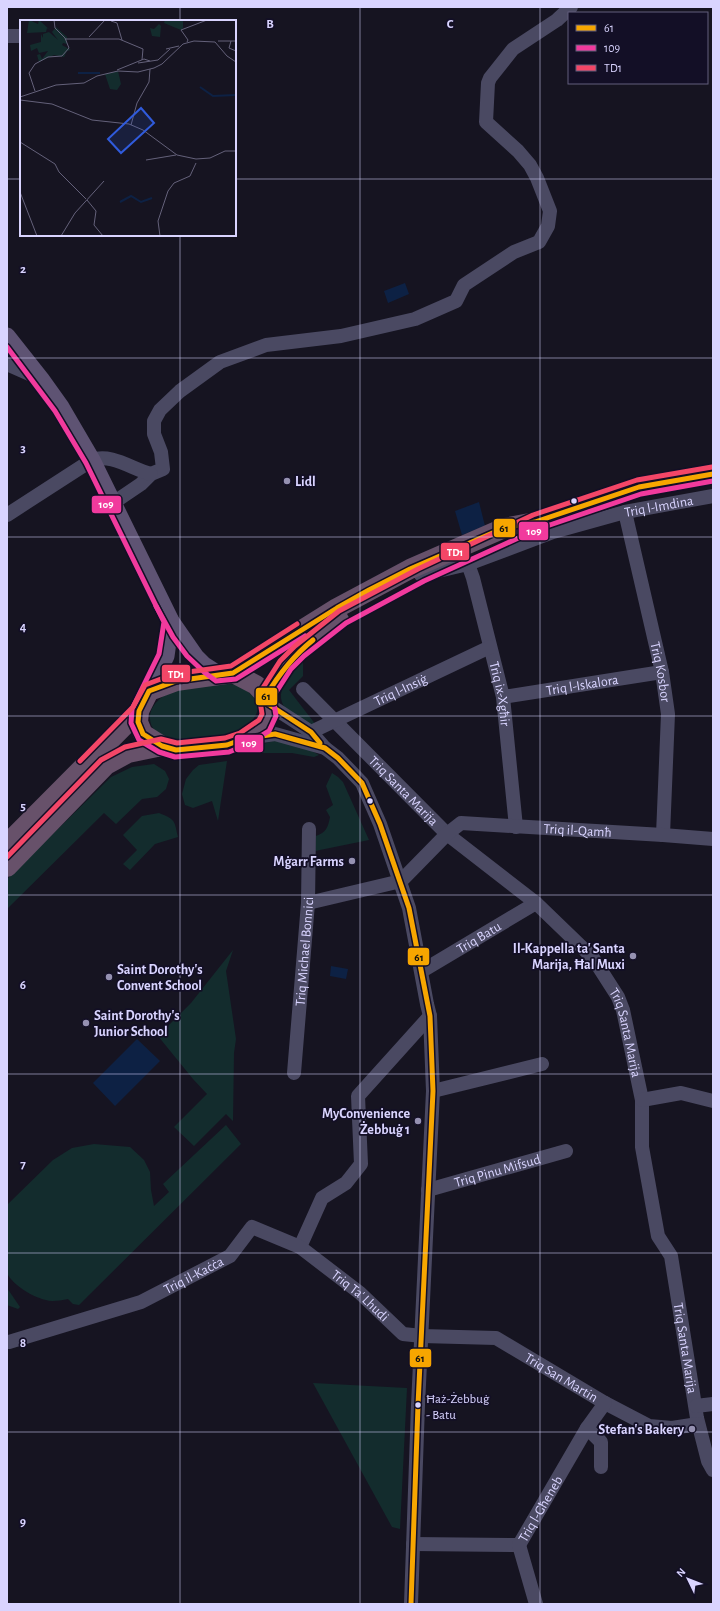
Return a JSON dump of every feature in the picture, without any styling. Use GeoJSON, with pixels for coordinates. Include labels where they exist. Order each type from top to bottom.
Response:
{"type":"FeatureCollection","features":[{"type":"Feature","properties":{"kind":"highway","name":"Triq l-Imdina"},"geometry":{"type":"LineString","coordinates":[[139,711],[138,722],[143,734],[162,746],[176,750],[227,745],[243,739],[265,725],[269,715],[267,700],[286,665],[299,651],[342,617],[421,575],[535,522],[639,487],[713,474]]}},
{"type":"Feature","properties":{"kind":"highway","name":"Triq l-Imdina"},"geometry":{"type":"LineString","coordinates":[[149,691],[176,681],[225,674],[337,608],[410,569],[504,528],[535,522]]}},
{"type":"Feature","properties":{"kind":"highway"},"geometry":{"type":"LineString","coordinates":[[225,674],[256,685],[267,700]]}},
{"type":"Feature","properties":{"kind":"highway"},"geometry":{"type":"LineString","coordinates":[[7,844],[139,711],[149,691]]}},
{"type":"Feature","properties":{"kind":"highway","name":"Triq l-Imdina"},"geometry":{"type":"LineString","coordinates":[[7,867],[106,765],[128,754],[162,746]]}},
{"type":"Feature","properties":{"kind":"main road"},"geometry":{"type":"LineString","coordinates":[[7,336],[61,407],[92,460],[171,620],[196,657],[204,665],[225,674]]}},
{"type":"Feature","properties":{"kind":"main road"},"geometry":{"type":"LineString","coordinates":[[149,691],[166,656],[171,620]]}},
{"type":"Feature","properties":{"kind":"street"},"geometry":{"type":"LineString","coordinates":[[113,503],[141,484],[151,474],[163,469],[162,452],[154,434],[154,421],[160,410],[180,391],[220,362],[266,345],[341,336],[415,319],[456,301],[464,285],[514,252],[539,242],[548,226],[550,211],[537,178],[530,165],[518,150],[486,122],[488,83],[490,78],[513,49],[558,20],[571,7]]}},
{"type":"Feature","properties":{"kind":"street"},"geometry":{"type":"LineString","coordinates":[[7,36],[20,36]]}},
{"type":"Feature","properties":{"kind":"street"},"geometry":{"type":"LineString","coordinates":[[7,364],[41,379]]}},
{"type":"Feature","properties":{"kind":"street"},"geometry":{"type":"LineString","coordinates":[[7,515],[99,457],[108,458],[151,474]]}},
{"type":"Feature","properties":{"kind":"street","name":"Triq l-Imdina"},"geometry":{"type":"LineString","coordinates":[[421,575],[468,564],[553,532],[625,512],[713,496]]}},
{"type":"Feature","properties":{"kind":"street","name":"Triq Kosbor"},"geometry":{"type":"LineString","coordinates":[[625,512],[662,672],[668,714],[663,835]]}},
{"type":"Feature","properties":{"kind":"street","name":"Triq ix-Xgħir"},"geometry":{"type":"LineString","coordinates":[[468,564],[473,578],[503,697],[516,827]]}},
{"type":"Feature","properties":{"kind":"street","name":"Triq l-Insiġ"},"geometry":{"type":"LineString","coordinates":[[311,732],[490,646]]}},
{"type":"Feature","properties":{"kind":"street","name":"Triq l-Iskalora"},"geometry":{"type":"LineString","coordinates":[[503,697],[662,672]]}},
{"type":"Feature","properties":{"kind":"street","name":"Triq Santa Marija"},"geometry":{"type":"LineString","coordinates":[[303,688],[334,722],[446,834],[536,903],[593,958],[618,997],[623,1010],[642,1100],[642,1146],[658,1236],[671,1256],[698,1424],[708,1461],[713,1470]]}},
{"type":"Feature","properties":{"kind":"street"},"geometry":{"type":"LineString","coordinates":[[267,700],[311,732],[325,748],[338,758],[362,783],[380,824],[401,881],[409,908],[430,1016],[433,1091],[411,1604]]}},
{"type":"Feature","properties":{"kind":"street"},"geometry":{"type":"LineString","coordinates":[[243,739],[275,734],[325,748]]}},
{"type":"Feature","properties":{"kind":"street","name":"Triq il-Qamħ"},"geometry":{"type":"LineString","coordinates":[[401,881],[446,834],[461,823],[713,839]]}},
{"type":"Feature","properties":{"kind":"street","name":"Triq Michael Bonnici"},"geometry":{"type":"LineString","coordinates":[[294,1073],[308,903],[309,829]]}},
{"type":"Feature","properties":{"kind":"street"},"geometry":{"type":"LineString","coordinates":[[308,903],[401,881]]}},
{"type":"Feature","properties":{"kind":"street","name":"Triq Batu"},"geometry":{"type":"LineString","coordinates":[[422,971],[536,903]]}},
{"type":"Feature","properties":{"kind":"street"},"geometry":{"type":"LineString","coordinates":[[300,1247],[322,1198],[346,1183],[361,1164],[358,1096],[430,1016]]}},
{"type":"Feature","properties":{"kind":"street"},"geometry":{"type":"LineString","coordinates":[[433,1091],[542,1064]]}},
{"type":"Feature","properties":{"kind":"street"},"geometry":{"type":"LineString","coordinates":[[642,1100],[681,1093],[713,1101]]}},
{"type":"Feature","properties":{"kind":"street","name":"Triq Pinu Mifsud"},"geometry":{"type":"LineString","coordinates":[[428,1190],[566,1151]]}},
{"type":"Feature","properties":{"kind":"street","name":"Triq il-Kaċċa"},"geometry":{"type":"LineString","coordinates":[[8,1343],[141,1302],[230,1256],[252,1227],[300,1247]]}},
{"type":"Feature","properties":{"kind":"street","name":"Triq Ta' Lhudi"},"geometry":{"type":"LineString","coordinates":[[300,1247],[360,1294],[403,1334],[422,1336]]}},
{"type":"Feature","properties":{"kind":"street","name":"Triq San Martin"},"geometry":{"type":"LineString","coordinates":[[422,1336],[496,1338],[605,1403],[649,1426],[672,1428],[698,1424]]}},
{"type":"Feature","properties":{"kind":"street","name":"Triq l-Għeneb"},"geometry":{"type":"LineString","coordinates":[[413,1544],[519,1545],[586,1428],[605,1403]]}},
{"type":"Feature","properties":{"kind":"street"},"geometry":{"type":"LineString","coordinates":[[696,1406],[713,1404]]}},
{"type":"Feature","properties":{"kind":"street"},"geometry":{"type":"LineString","coordinates":[[586,1428],[601,1442],[601,1467]]}},
{"type":"Feature","properties":{"kind":"street"},"geometry":{"type":"LineString","coordinates":[[519,1545],[536,1604]]}},
{"type":"Feature","properties":{"kind":"green space"},"geometry":{"type":"Polygon","coordinates":[[[303,654],[303,676],[289,690],[316,725],[310,727],[285,708],[281,694],[286,680],[303,654]]]}},
{"type":"Feature","properties":{"kind":"green space"},"geometry":{"type":"Polygon","coordinates":[[[206,684],[233,684],[239,686],[253,696],[258,706],[257,711],[255,716],[243,730],[230,737],[221,739],[185,742],[172,741],[157,733],[152,727],[150,714],[158,701],[165,695],[175,691],[206,684]]]}},
{"type":"Feature","properties":{"kind":"green space"},"geometry":{"type":"Polygon","coordinates":[[[276,740],[305,747],[319,755],[314,757],[292,753],[253,753],[247,749],[276,740]]]}},
{"type":"Feature","properties":{"kind":"green space"},"geometry":{"type":"Polygon","coordinates":[[[227,761],[218,821],[212,801],[193,808],[185,805],[182,794],[186,779],[193,770],[199,765],[227,761]]]}},
{"type":"Feature","properties":{"kind":"green space"},"geometry":{"type":"Polygon","coordinates":[[[154,764],[165,771],[169,779],[166,789],[157,797],[142,799],[116,824],[104,813],[7,909],[7,880],[9,877],[111,777],[132,767],[154,764]]]}},
{"type":"Feature","properties":{"kind":"green space"},"geometry":{"type":"Polygon","coordinates":[[[332,773],[343,782],[369,840],[315,851],[316,836],[326,829],[330,817],[326,810],[333,805],[326,786],[332,773]]]}},
{"type":"Feature","properties":{"kind":"green space"},"geometry":{"type":"Polygon","coordinates":[[[159,813],[169,817],[173,821],[178,837],[155,844],[130,870],[123,864],[137,850],[123,835],[142,816],[159,813]]]}},
{"type":"Feature","properties":{"kind":"green space"},"geometry":{"type":"Polygon","coordinates":[[[233,950],[226,971],[236,1039],[234,1053],[233,1121],[226,1114],[194,1146],[174,1127],[207,1094],[158,1036],[191,1003],[233,950]]]}},
{"type":"Feature","properties":{"kind":"green space"},"geometry":{"type":"Polygon","coordinates":[[[226,1125],[241,1144],[79,1305],[73,1304],[68,1299],[52,1301],[39,1298],[26,1292],[10,1278],[7,1273],[7,1205],[53,1160],[72,1148],[94,1144],[130,1147],[144,1160],[150,1172],[154,1206],[169,1192],[163,1184],[226,1125]]]}},
{"type":"Feature","properties":{"kind":"green space"},"geometry":{"type":"Polygon","coordinates":[[[7,1288],[20,1307],[18,1309],[7,1305],[7,1288]]]}},
{"type":"Feature","properties":{"kind":"green space"},"geometry":{"type":"Polygon","coordinates":[[[313,1383],[407,1388],[400,1529],[392,1527],[313,1383]]]}},
{"type":"Feature","properties":{"kind":"water"},"geometry":{"type":"Polygon","coordinates":[[[405,283],[409,294],[388,303],[384,291],[405,283]]]}},
{"type":"Feature","properties":{"kind":"water"},"geometry":{"type":"Polygon","coordinates":[[[479,502],[485,526],[462,535],[455,511],[479,502]]]}},
{"type":"Feature","properties":{"kind":"water"},"geometry":{"type":"Polygon","coordinates":[[[331,966],[348,969],[346,979],[330,976],[331,966]]]}},
{"type":"Feature","properties":{"kind":"water"},"geometry":{"type":"Polygon","coordinates":[[[137,1039],[160,1061],[115,1106],[93,1083],[137,1039]]]}},
{"type":"Feature","properties":{"kind":"transit line","name":"109"},"geometry":{"type":"LineString","coordinates":[[7,347],[55,411],[86,463],[164,622],[159,654],[132,709],[131,723],[139,740],[159,752],[175,757],[229,752],[246,745],[269,731],[276,716],[273,697],[291,669],[304,656],[346,623],[424,581],[538,529],[641,494],[713,481]]}},
{"type":"Feature","properties":{"kind":"transit line","name":"TD1"},"geometry":{"type":"LineString","coordinates":[[7,857],[101,760],[125,747],[161,739],[177,743],[225,738],[240,733],[259,720],[262,714],[259,694],[280,661],[295,646],[339,611],[418,569],[533,515],[637,480],[712,467]]}},
{"type":"Feature","properties":{"kind":"transit line","name":"61"},"geometry":{"type":"LineString","coordinates":[[411,1604],[418,1405],[433,1091],[430,1016],[409,908],[380,824],[362,783],[338,758],[325,748],[275,734],[243,739],[227,745],[176,750],[162,746],[143,734],[138,722],[139,711],[149,691],[176,681],[233,673],[337,608],[369,590],[410,569],[504,528],[535,522],[639,487],[713,474]]}},
{"type":"Feature","properties":{"kind":"transit line","name":"109"},"geometry":{"type":"LineString","coordinates":[[156,606],[173,637],[187,656],[216,681],[236,679],[305,636]]}},
{"type":"Feature","properties":{"kind":"transit line","name":"TD1"},"geometry":{"type":"LineString","coordinates":[[80,761],[133,707],[145,685],[174,674],[231,666],[297,624]]}},
{"type":"Feature","properties":{"kind":"transit line","name":"61"},"geometry":{"type":"LineString","coordinates":[[313,640],[299,652],[287,666],[266,696],[268,704],[311,732],[320,743]]}},
{"type":"Feature","properties":{"kind":"place","name":"Lidl"},"geometry":{"type":"Point","coordinates":[287,481]}},
{"type":"Feature","properties":{"kind":"place","name":"Mġarr Farms"},"geometry":{"type":"Point","coordinates":[352,861]}},
{"type":"Feature","properties":{"kind":"place","name":"Il-Kappella ta' Santa Marija, Ħal Muxi"},"geometry":{"type":"Point","coordinates":[633,956]}},
{"type":"Feature","properties":{"kind":"place","name":"Saint Dorothy's Convent School"},"geometry":{"type":"Point","coordinates":[109,977]}},
{"type":"Feature","properties":{"kind":"place","name":"Saint Dorothy's Junior School"},"geometry":{"type":"Point","coordinates":[86,1023]}},
{"type":"Feature","properties":{"kind":"place","name":"MyConvenience Żebbuġ 1"},"geometry":{"type":"Point","coordinates":[418,1121]}},
{"type":"Feature","properties":{"kind":"place","name":"Ħaż-Żebbuġ - Batu"},"geometry":{"type":"Point","coordinates":[418,1405]}},
{"type":"Feature","properties":{"kind":"place","name":"Stefan's Bakery"},"geometry":{"type":"Point","coordinates":[692,1429]}}]}
